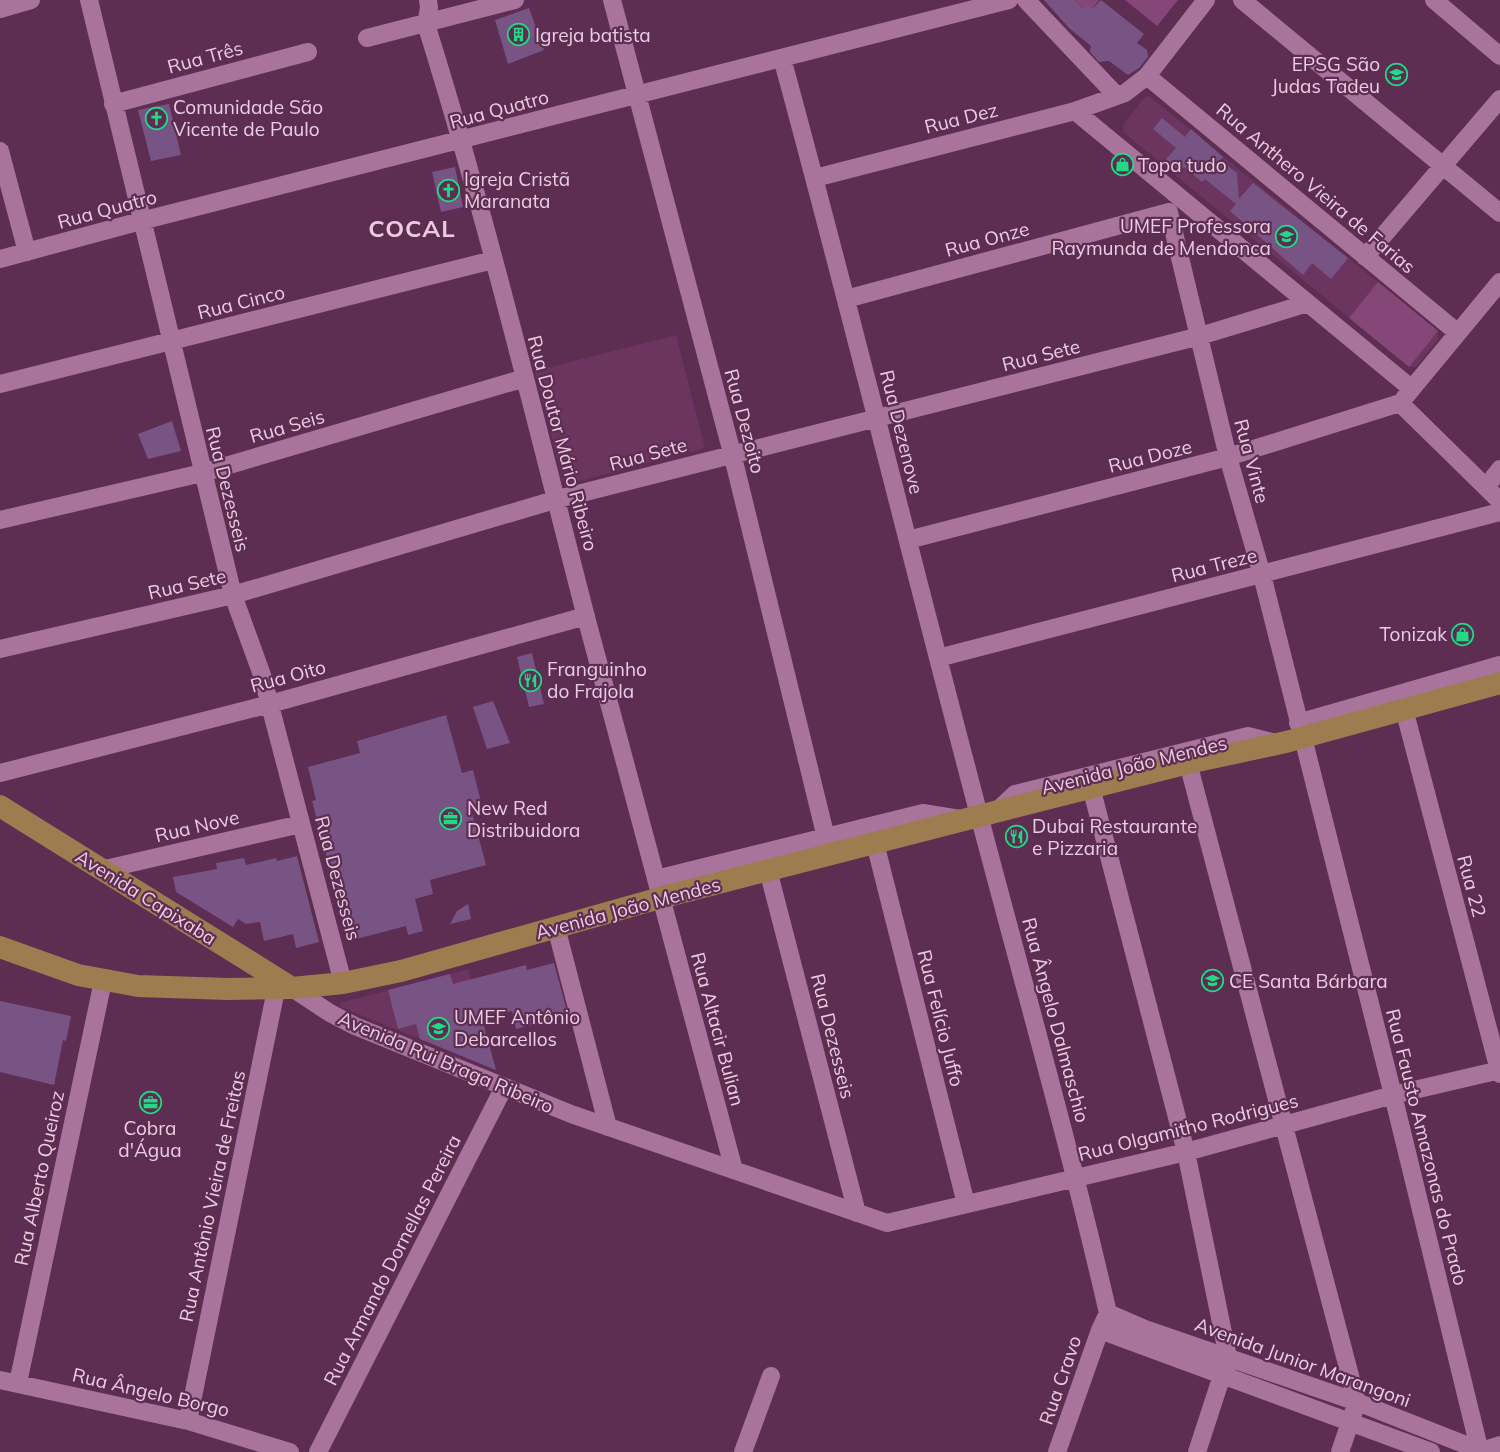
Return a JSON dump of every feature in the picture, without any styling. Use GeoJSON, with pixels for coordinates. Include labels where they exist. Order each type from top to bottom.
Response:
{"type":"FeatureCollection","features":[{"type":"Feature","properties":{"kind":"main road","name":"Avenida João Mendes"},"geometry":{"type":"LineString","coordinates":[[282,986],[343,983],[401,971],[556,927],[658,889],[768,870],[828,846],[875,843],[1091,787],[1278,743],[1300,730],[1404,709],[1500,684]]}},
{"type":"Feature","properties":{"kind":"main road","name":"Avenida Capixaba"},"geometry":{"type":"LineString","coordinates":[[0,806],[282,986]]}},
{"type":"Feature","properties":{"kind":"main road"},"geometry":{"type":"LineString","coordinates":[[0,947],[55,968],[103,981],[182,989],[282,986]]}},
{"type":"Feature","properties":{"kind":"street"},"geometry":{"type":"LineString","coordinates":[[0,8],[31,0]]}},
{"type":"Feature","properties":{"kind":"street","name":"Rua Dezesseis"},"geometry":{"type":"LineString","coordinates":[[89,0],[232,595],[262,675],[343,983]]}},
{"type":"Feature","properties":{"kind":"street","name":"Rua Doutor Mário Ribeiro"},"geometry":{"type":"LineString","coordinates":[[428,0],[430,8],[426,24],[462,141],[558,499],[586,616],[658,889]]}},
{"type":"Feature","properties":{"kind":"street"},"geometry":{"type":"LineString","coordinates":[[367,38],[515,0]]}},
{"type":"Feature","properties":{"kind":"street","name":"Rua Dezoito"},"geometry":{"type":"LineString","coordinates":[[612,0],[732,454],[828,846]]}},
{"type":"Feature","properties":{"kind":"street","name":"Rua Quatro"},"geometry":{"type":"LineString","coordinates":[[0,259],[141,221],[462,141],[1009,0]]}},
{"type":"Feature","properties":{"kind":"street"},"geometry":{"type":"LineString","coordinates":[[1026,0],[1117,96]]}},
{"type":"Feature","properties":{"kind":"street","name":"Rua Dez"},"geometry":{"type":"LineString","coordinates":[[815,178],[1075,111],[1117,96],[1134,88],[1148,76],[1206,0]]}},
{"type":"Feature","properties":{"kind":"street"},"geometry":{"type":"LineString","coordinates":[[1242,0],[1500,213]]}},
{"type":"Feature","properties":{"kind":"street"},"geometry":{"type":"LineString","coordinates":[[1434,0],[1500,56]]}},
{"type":"Feature","properties":{"kind":"street","name":"Rua Três"},"geometry":{"type":"LineString","coordinates":[[113,104],[308,52]]}},
{"type":"Feature","properties":{"kind":"street","name":"Rua Dezenove"},"geometry":{"type":"LineString","coordinates":[[782,58],[878,418],[980,816]]}},
{"type":"Feature","properties":{"kind":"street","name":"Rua Anthero Vieira de Farias"},"geometry":{"type":"LineString","coordinates":[[1148,76],[1458,333]]}},
{"type":"Feature","properties":{"kind":"street"},"geometry":{"type":"LineString","coordinates":[[1365,257],[1500,99]]}},
{"type":"Feature","properties":{"kind":"street"},"geometry":{"type":"LineString","coordinates":[[1075,111],[1412,389]]}},
{"type":"Feature","properties":{"kind":"street"},"geometry":{"type":"LineString","coordinates":[[0,151],[27,252]]}},
{"type":"Feature","properties":{"kind":"street"},"geometry":{"type":"LineString","coordinates":[[1169,212],[1180,198]]}},
{"type":"Feature","properties":{"kind":"street","name":"Rua Onze"},"geometry":{"type":"LineString","coordinates":[[846,298],[1169,212]]}},
{"type":"Feature","properties":{"kind":"street","name":"Rua Vinte"},"geometry":{"type":"LineString","coordinates":[[1169,212],[1228,457],[1262,575],[1300,730]]}},
{"type":"Feature","properties":{"kind":"street","name":"Rua Cinco"},"geometry":{"type":"LineString","coordinates":[[0,384],[493,260]]}},
{"type":"Feature","properties":{"kind":"street"},"geometry":{"type":"LineString","coordinates":[[1500,282],[1400,403],[1500,501]]}},
{"type":"Feature","properties":{"kind":"street","name":"Rua Sete"},"geometry":{"type":"LineString","coordinates":[[0,649],[232,595],[558,499],[1200,336],[1308,303]]}},
{"type":"Feature","properties":{"kind":"street","name":"Rua Seis"},"geometry":{"type":"LineString","coordinates":[[0,520],[202,473],[525,378]]}},
{"type":"Feature","properties":{"kind":"street","name":"Rua Doze"},"geometry":{"type":"LineString","coordinates":[[908,540],[1228,457],[1400,403]]}},
{"type":"Feature","properties":{"kind":"street"},"geometry":{"type":"LineString","coordinates":[[1486,487],[1500,469]]}},
{"type":"Feature","properties":{"kind":"street","name":"Rua Treze"},"geometry":{"type":"LineString","coordinates":[[938,658],[1500,512]]}},
{"type":"Feature","properties":{"kind":"street","name":"Rua Oito"},"geometry":{"type":"LineString","coordinates":[[0,773],[270,704],[586,616]]}},
{"type":"Feature","properties":{"kind":"street","name":"Avenida João Mendes"},"geometry":{"type":"LineString","coordinates":[[1300,730],[1500,665]]}},
{"type":"Feature","properties":{"kind":"street","name":"Rua 22"},"geometry":{"type":"LineString","coordinates":[[1404,709],[1500,1071]]}},
{"type":"Feature","properties":{"kind":"street","name":"Rua Fausto Amazonas do Prado"},"geometry":{"type":"LineString","coordinates":[[1300,730],[1481,1452]]}},
{"type":"Feature","properties":{"kind":"street","name":"Avenida João Mendes"},"geometry":{"type":"LineString","coordinates":[[658,889],[828,846],[923,813],[980,816],[1015,794],[1248,736],[1278,743]]}},
{"type":"Feature","properties":{"kind":"street"},"geometry":{"type":"LineString","coordinates":[[1188,763],[1356,1402],[1340,1452]]}},
{"type":"Feature","properties":{"kind":"street"},"geometry":{"type":"LineString","coordinates":[[1091,787],[1186,1152],[1228,1357],[1197,1452]]}},
{"type":"Feature","properties":{"kind":"street","name":"Rua Ângelo Dalmaschio"},"geometry":{"type":"LineString","coordinates":[[980,816],[1077,1178],[1104,1322]]}},
{"type":"Feature","properties":{"kind":"street","name":"Rua Nove"},"geometry":{"type":"LineString","coordinates":[[102,870],[301,824]]}},
{"type":"Feature","properties":{"kind":"street","name":"Rua Felício Juffo"},"geometry":{"type":"LineString","coordinates":[[875,843],[966,1204]]}},
{"type":"Feature","properties":{"kind":"street","name":"Rua Dezesseis"},"geometry":{"type":"LineString","coordinates":[[768,870],[857,1213]]}},
{"type":"Feature","properties":{"kind":"street","name":"Rua Altacir Bulian"},"geometry":{"type":"LineString","coordinates":[[658,889],[734,1170]]}},
{"type":"Feature","properties":{"kind":"street"},"geometry":{"type":"LineString","coordinates":[[556,927],[608,1126]]}},
{"type":"Feature","properties":{"kind":"street","name":"Rua Alberto Queiroz"},"geometry":{"type":"LineString","coordinates":[[18,1383],[103,981]]}},
{"type":"Feature","properties":{"kind":"street","name":"Avenida Rui Braga Ribeiro"},"geometry":{"type":"LineString","coordinates":[[282,986],[355,1026],[504,1087],[608,1126],[887,1223]]}},
{"type":"Feature","properties":{"kind":"street","name":"Rua Antônio Vieira de Freitas"},"geometry":{"type":"LineString","coordinates":[[188,1421],[282,986]]}},
{"type":"Feature","properties":{"kind":"street","name":"Rua Olgamitho Rodrigues"},"geometry":{"type":"LineString","coordinates":[[887,1223],[1186,1152],[1393,1095],[1500,1071]]}},
{"type":"Feature","properties":{"kind":"street","name":"Rua Armando Dornellas Pereira"},"geometry":{"type":"LineString","coordinates":[[318,1452],[504,1087]]}},
{"type":"Feature","properties":{"kind":"street"},"geometry":{"type":"LineString","coordinates":[[1104,1322],[1223,1376],[1431,1452]]}},
{"type":"Feature","properties":{"kind":"street","name":"Avenida Junior Marangoni"},"geometry":{"type":"LineString","coordinates":[[1104,1322],[1145,1329],[1228,1357],[1356,1402],[1481,1452]]}},
{"type":"Feature","properties":{"kind":"street","name":"Rua Cravo"},"geometry":{"type":"LineString","coordinates":[[1058,1452],[1104,1322]]}},
{"type":"Feature","properties":{"kind":"street"},"geometry":{"type":"LineString","coordinates":[[743,1452],[771,1376]]}},
{"type":"Feature","properties":{"kind":"street","name":"Rua Ângelo Borgo"},"geometry":{"type":"LineString","coordinates":[[0,1380],[188,1421],[290,1452]]}},
{"type":"Feature","properties":{"kind":"street"},"geometry":{"type":"LineString","coordinates":[[1481,1452],[1500,1445]]}},
{"type":"Feature","properties":{"kind":"shaded area"},"geometry":{"type":"Polygon","coordinates":[[[1074,0],[1099,0],[1092,9],[1084,9],[1074,0]]]}},
{"type":"Feature","properties":{"kind":"shaded area"},"geometry":{"type":"Polygon","coordinates":[[[1125,0],[1178,0],[1157,26],[1125,0]]]}},
{"type":"Feature","properties":{"kind":"shaded area","name":"UMEF Professora Raymunda de Mendonca"},"geometry":{"type":"Polygon","coordinates":[[[1149,96],[1438,331],[1438,340],[1416,367],[1409,367],[1124,133],[1123,125],[1145,97],[1149,96]]]}},
{"type":"Feature","properties":{"kind":"shaded area"},"geometry":{"type":"Polygon","coordinates":[[[1378,282],[1438,331],[1409,367],[1349,318],[1378,282]]]}},
{"type":"Feature","properties":{"kind":"shaded area"},"geometry":{"type":"Polygon","coordinates":[[[676,335],[705,448],[564,485],[535,371],[676,335]]]}},
{"type":"Feature","properties":{"kind":"shaded area","name":"UMEF Antônio Debarcellos"},"geometry":{"type":"Polygon","coordinates":[[[468,969],[496,1070],[341,1007],[340,1003],[468,969]]]}},
{"type":"Feature","properties":{"kind":"building"},"geometry":{"type":"Polygon","coordinates":[[[1044,0],[1074,0],[1084,9],[1087,5],[1092,9],[1101,0],[1144,34],[1137,43],[1147,50],[1148,57],[1139,68],[1128,75],[1109,61],[1099,62],[1090,52],[1091,46],[1069,28],[1044,0]]]}},
{"type":"Feature","properties":{"kind":"building","name":"Igreja batista"},"geometry":{"type":"Polygon","coordinates":[[[529,8],[544,50],[508,64],[495,20],[529,8]]]}},
{"type":"Feature","properties":{"kind":"building","name":"Comunidade São Vicente de Paulo"},"geometry":{"type":"Polygon","coordinates":[[[169,104],[181,155],[151,161],[138,110],[169,104]]]}},
{"type":"Feature","properties":{"kind":"building"},"geometry":{"type":"Polygon","coordinates":[[[1162,118],[1185,137],[1191,129],[1223,157],[1220,160],[1237,173],[1239,199],[1253,183],[1348,258],[1331,279],[1312,263],[1303,275],[1230,211],[1236,204],[1205,179],[1202,182],[1184,167],[1180,171],[1166,159],[1176,148],[1153,129],[1162,118]]]}},
{"type":"Feature","properties":{"kind":"building","name":"Igreja Cristã Maranata"},"geometry":{"type":"Polygon","coordinates":[[[455,167],[463,207],[441,212],[432,172],[455,167]]]}},
{"type":"Feature","properties":{"kind":"building"},"geometry":{"type":"Polygon","coordinates":[[[172,421],[181,451],[148,459],[138,434],[172,421]]]}},
{"type":"Feature","properties":{"kind":"building","name":"Franguinho do Frajola"},"geometry":{"type":"Polygon","coordinates":[[[532,653],[544,704],[529,707],[517,657],[532,653]]]}},
{"type":"Feature","properties":{"kind":"building"},"geometry":{"type":"Polygon","coordinates":[[[493,701],[510,743],[487,749],[473,707],[493,701]]]}},
{"type":"Feature","properties":{"kind":"building"},"geometry":{"type":"Polygon","coordinates":[[[446,715],[462,773],[473,770],[482,806],[471,809],[486,865],[430,880],[433,894],[415,899],[423,931],[408,935],[406,926],[349,941],[312,801],[316,800],[308,767],[360,753],[357,741],[446,715]]]}},
{"type":"Feature","properties":{"kind":"building"},"geometry":{"type":"Polygon","coordinates":[[[297,856],[319,942],[296,948],[293,934],[264,941],[260,922],[246,924],[238,919],[233,927],[176,892],[173,877],[217,869],[216,863],[244,858],[246,865],[276,858],[277,861],[297,856]]]}},
{"type":"Feature","properties":{"kind":"building"},"geometry":{"type":"Polygon","coordinates":[[[468,904],[471,919],[450,924],[457,911],[468,904]]]}},
{"type":"Feature","properties":{"kind":"building"},"geometry":{"type":"Polygon","coordinates":[[[554,963],[568,1015],[516,1029],[512,1011],[482,1019],[496,1070],[420,1039],[416,1024],[398,1029],[388,990],[450,974],[453,984],[526,965],[527,970],[554,963]]]}},
{"type":"Feature","properties":{"kind":"building"},"geometry":{"type":"Polygon","coordinates":[[[0,1001],[71,1016],[66,1041],[63,1040],[54,1085],[0,1072],[0,1001]]]}},
{"type":"Feature","properties":{"kind":"place","name":"Igreja batista"},"geometry":{"type":"Point","coordinates":[519,35]}},
{"type":"Feature","properties":{"kind":"place","name":"EPSG São Judas Tadeu"},"geometry":{"type":"Point","coordinates":[1396,75]}},
{"type":"Feature","properties":{"kind":"place","name":"Comunidade São Vicente de Paulo"},"geometry":{"type":"Point","coordinates":[157,118]}},
{"type":"Feature","properties":{"kind":"place","name":"Topa tudo"},"geometry":{"type":"Point","coordinates":[1122,165]}},
{"type":"Feature","properties":{"kind":"place","name":"Igreja Cristã Maranata"},"geometry":{"type":"Point","coordinates":[448,190]}},
{"type":"Feature","properties":{"kind":"place","name":"UMEF Professora Raymunda de Mendonca"},"geometry":{"type":"Point","coordinates":[1287,237]}},
{"type":"Feature","properties":{"kind":"place","name":"Tonizak"},"geometry":{"type":"Point","coordinates":[1463,634]}},
{"type":"Feature","properties":{"kind":"place","name":"Franguinho do Frajola"},"geometry":{"type":"Point","coordinates":[531,680]}},
{"type":"Feature","properties":{"kind":"place","name":"New Red Distribuidora"},"geometry":{"type":"Point","coordinates":[451,819]}},
{"type":"Feature","properties":{"kind":"place","name":"Dubai Restaurante e Pizzaria"},"geometry":{"type":"Point","coordinates":[1016,837]}},
{"type":"Feature","properties":{"kind":"place","name":"CE Santa Bárbara"},"geometry":{"type":"Point","coordinates":[1213,981]}},
{"type":"Feature","properties":{"kind":"place","name":"UMEF Antônio Debarcellos"},"geometry":{"type":"Point","coordinates":[438,1028]}},
{"type":"Feature","properties":{"kind":"place","name":"Cobra d'Água"},"geometry":{"type":"Point","coordinates":[150,1102]}},
{"type":"Feature","properties":{"kind":"district","name":"COCAL"},"geometry":{"type":"Point","coordinates":[412,229]}}]}
